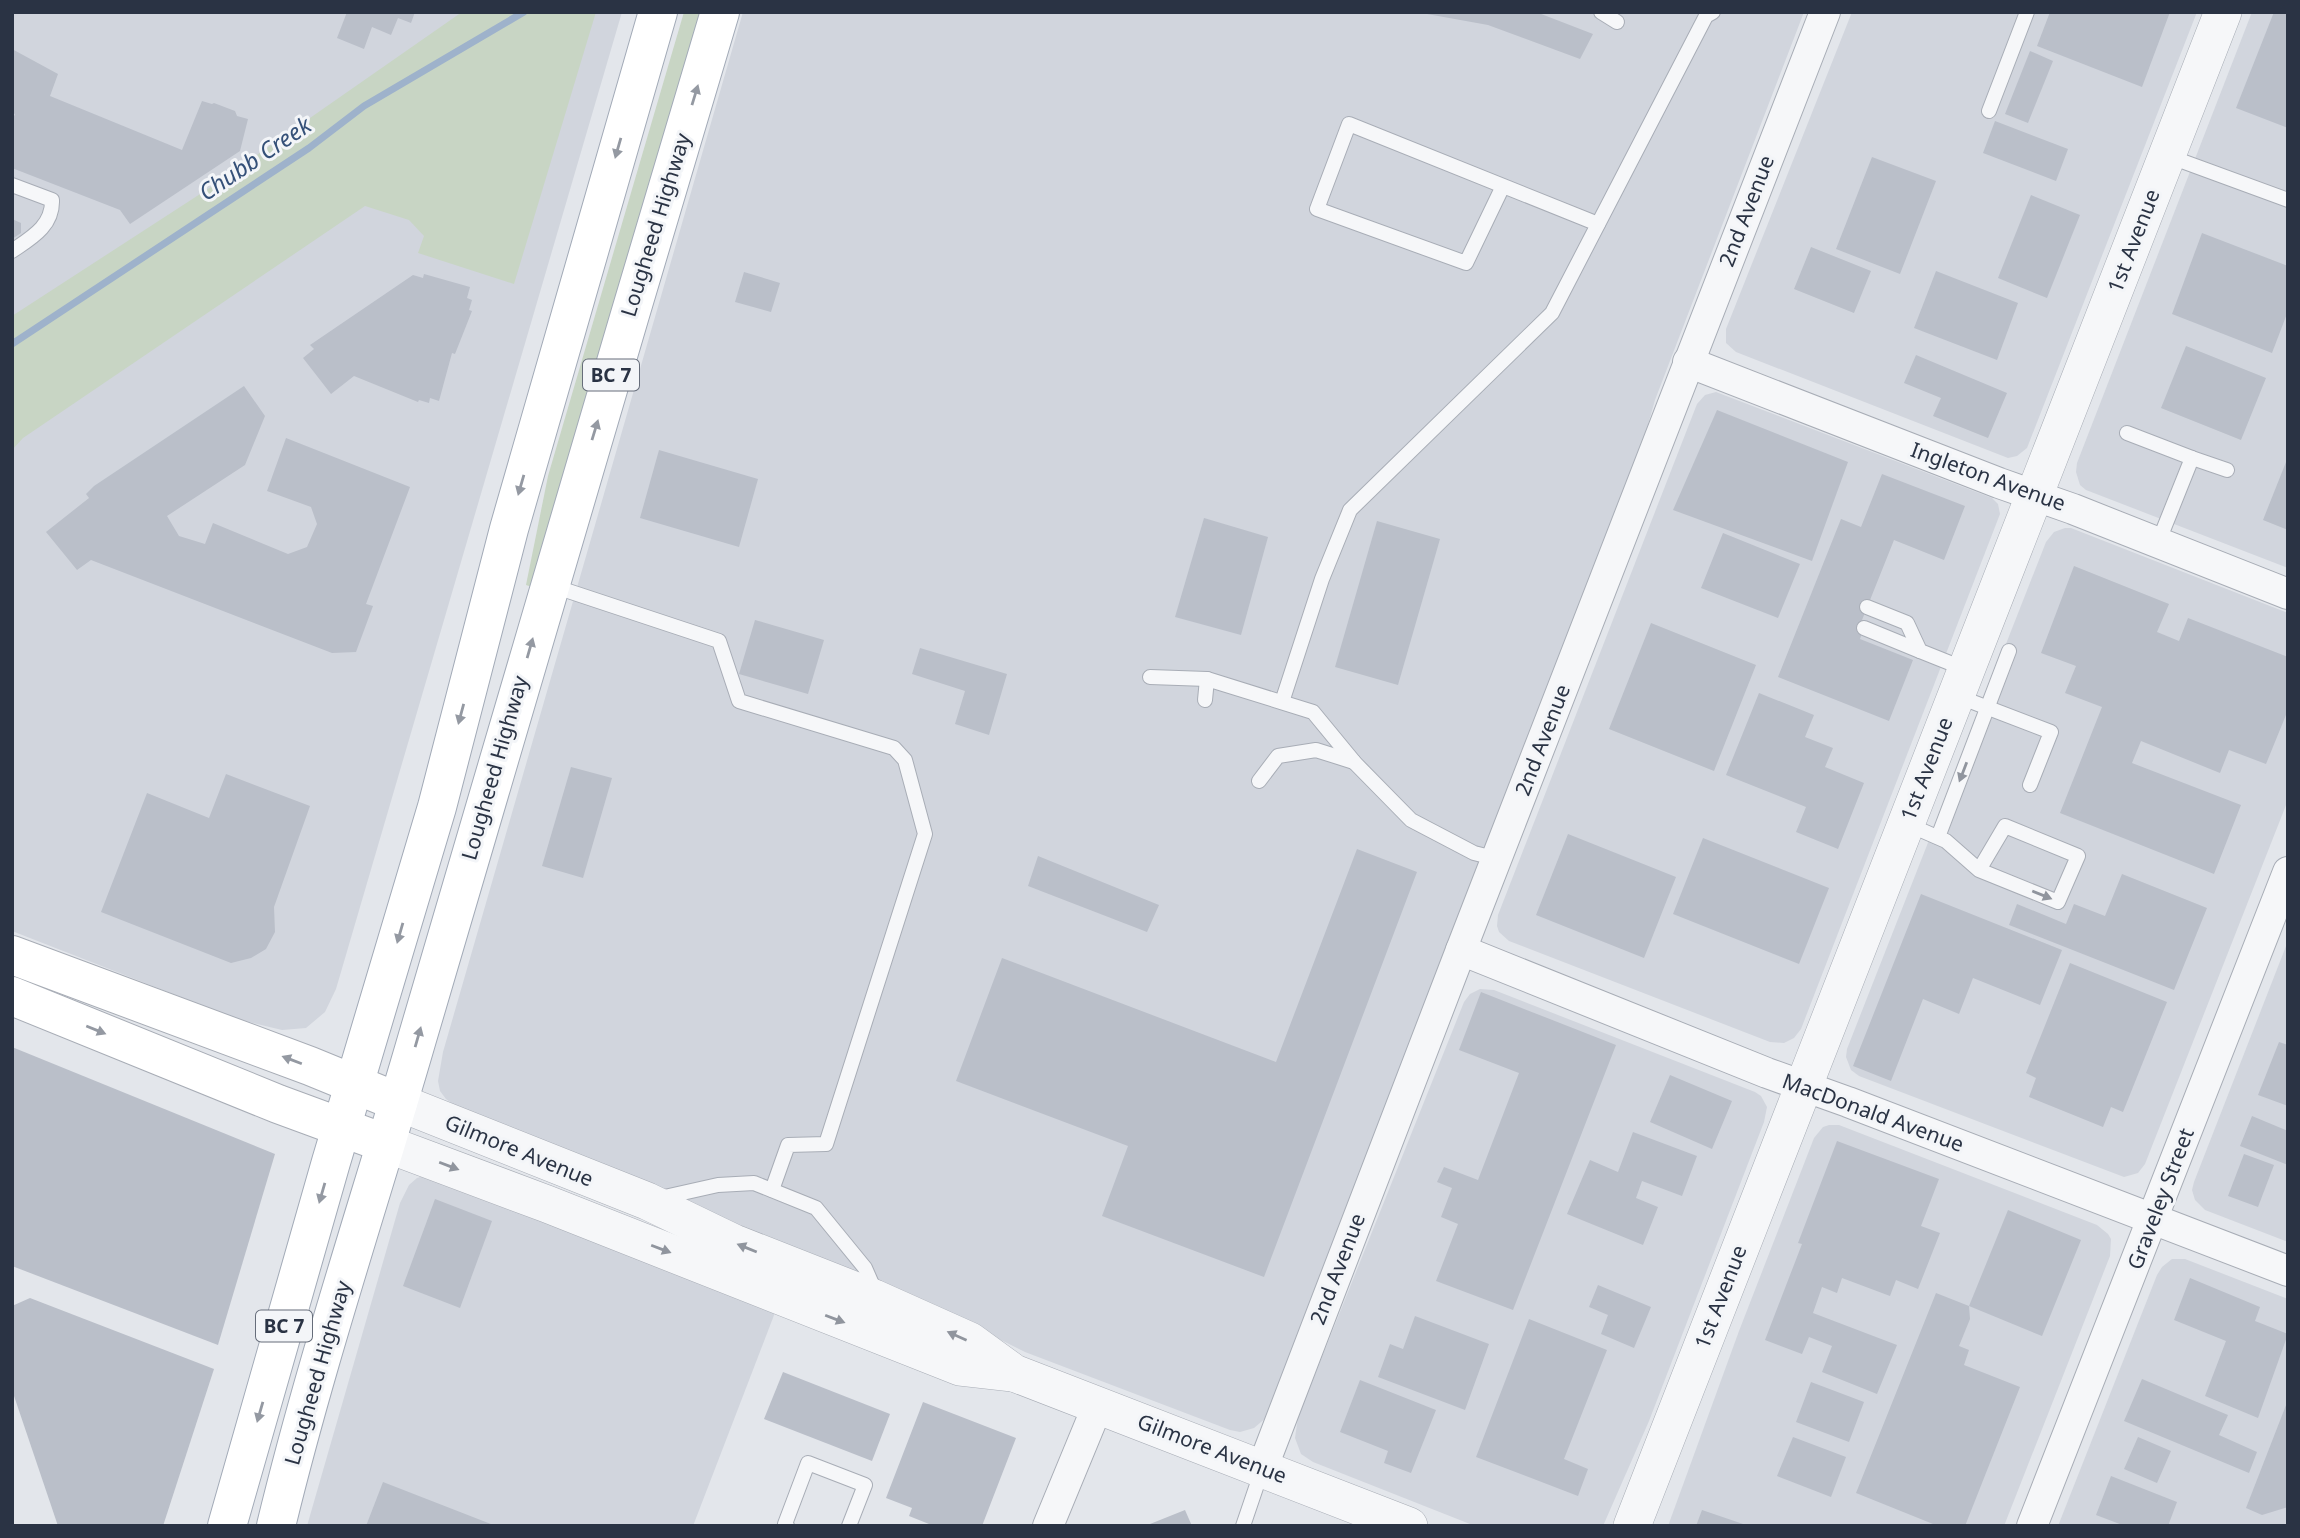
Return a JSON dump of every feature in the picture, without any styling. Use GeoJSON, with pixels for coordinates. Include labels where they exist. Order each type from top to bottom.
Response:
{"type":"FeatureCollection","features":[{"type":"Feature","properties":{"kind":"main road","name":"BC 7"},"geometry":{"type":"LineString","coordinates":[[227,1526],[341,1127],[437,807],[509,529],[658,12]]}},
{"type":"Feature","properties":{"kind":"main road","name":"Lougheed Highway"},"geometry":{"type":"LineString","coordinates":[[276,1526],[293,1455],[384,1143],[720,12]]}},
{"type":"Feature","properties":{"kind":"main road","name":"Gilmore Avenue"},"geometry":{"type":"LineString","coordinates":[[12,955],[398,1102]]}},
{"type":"Feature","properties":{"kind":"main road","name":"Gilmore Avenue"},"geometry":{"type":"LineString","coordinates":[[12,996],[384,1143]]}},
{"type":"Feature","properties":{"kind":"street","name":"2nd Avenue"},"geometry":{"type":"LineString","coordinates":[[1262,1469],[1825,12]]}},
{"type":"Feature","properties":{"kind":"street","name":"1st Avenue"},"geometry":{"type":"LineString","coordinates":[[1632,1526],[1803,1087],[1922,830],[2035,496],[2223,12]]}},
{"type":"Feature","properties":{"kind":"street","name":"Ingleton Avenue"},"geometry":{"type":"LineString","coordinates":[[1688,362],[2288,594]]}},
{"type":"Feature","properties":{"kind":"street","name":"Graveley Street"},"geometry":{"type":"LineString","coordinates":[[2032,1526],[2288,872]]}},
{"type":"Feature","properties":{"kind":"street","name":"MacDonald Avenue"},"geometry":{"type":"LineString","coordinates":[[1461,950],[1803,1087],[1861,1106],[2288,1270]]}},
{"type":"Feature","properties":{"kind":"street","name":"Gilmore Avenue"},"geometry":{"type":"LineString","coordinates":[[398,1102],[647,1202],[734,1243],[874,1298],[970,1341],[1014,1373]]}},
{"type":"Feature","properties":{"kind":"street","name":"Gilmore Avenue"},"geometry":{"type":"LineString","coordinates":[[384,1143],[547,1204],[960,1367],[1014,1373],[1409,1526]]}},
{"type":"Feature","properties":{"kind":"street"},"geometry":{"type":"LineString","coordinates":[[1048,1526],[1098,1405]]}},
{"type":"Feature","properties":{"kind":"lane"},"geometry":{"type":"LineString","coordinates":[[1601,12],[1617,22]]}},
{"type":"Feature","properties":{"kind":"lane"},"geometry":{"type":"LineString","coordinates":[[1282,702],[1322,579],[1350,510],[1552,313],[1706,16],[1713,12]]}},
{"type":"Feature","properties":{"kind":"lane"},"geometry":{"type":"LineString","coordinates":[[1989,111],[2027,12]]}},
{"type":"Feature","properties":{"kind":"lane"},"geometry":{"type":"LineString","coordinates":[[1503,186],[1466,262],[1317,209],[1349,124],[1598,224]]}},
{"type":"Feature","properties":{"kind":"lane"},"geometry":{"type":"LineString","coordinates":[[2167,156],[2288,201]]}},
{"type":"Feature","properties":{"kind":"lane"},"geometry":{"type":"LineString","coordinates":[[12,185],[52,200],[52,210],[42,230],[12,251]]}},
{"type":"Feature","properties":{"kind":"lane"},"geometry":{"type":"LineString","coordinates":[[2127,433],[2227,470]]}},
{"type":"Feature","properties":{"kind":"lane"},"geometry":{"type":"LineString","coordinates":[[2158,543],[2192,458]]}},
{"type":"Feature","properties":{"kind":"lane"},"geometry":{"type":"LineString","coordinates":[[549,584],[719,641],[739,701],[894,748],[905,760],[925,834],[827,1144],[788,1146],[772,1191]]}},
{"type":"Feature","properties":{"kind":"lane"},"geometry":{"type":"LineString","coordinates":[[1867,607],[1907,622],[1920,651]]}},
{"type":"Feature","properties":{"kind":"lane"},"geometry":{"type":"LineString","coordinates":[[1864,628],[1920,651],[1970,691],[2051,732],[2030,785]]}},
{"type":"Feature","properties":{"kind":"lane"},"geometry":{"type":"LineString","coordinates":[[1970,691],[2009,652]]}},
{"type":"Feature","properties":{"kind":"lane"},"geometry":{"type":"LineString","coordinates":[[1150,677],[1208,680],[1313,712],[1356,763],[1411,820],[1474,853],[1498,859]]}},
{"type":"Feature","properties":{"kind":"lane"},"geometry":{"type":"LineString","coordinates":[[1205,700],[1208,680]]}},
{"type":"Feature","properties":{"kind":"lane"},"geometry":{"type":"LineString","coordinates":[[1259,781],[1278,756],[1316,750],[1356,763]]}},
{"type":"Feature","properties":{"kind":"lane"},"geometry":{"type":"LineString","coordinates":[[1922,830],[1946,841],[1979,870],[2058,902],[2078,856],[2005,826],[1979,870]]}},
{"type":"Feature","properties":{"kind":"lane"},"geometry":{"type":"LineString","coordinates":[[647,1202],[718,1185],[754,1183],[816,1208],[865,1268],[872,1284],[874,1298]]}},
{"type":"Feature","properties":{"kind":"lane"},"geometry":{"type":"LineString","coordinates":[[787,1526],[785,1524],[808,1463],[865,1485],[849,1526]]}},
{"type":"Feature","properties":{"kind":"lane"},"geometry":{"type":"LineString","coordinates":[[1243,1526],[1262,1469]]}},
{"type":"Feature","properties":{"kind":"shaded area"},"geometry":{"type":"Polygon","coordinates":[[[12,12],[622,12],[336,989],[325,1012],[306,1028],[282,1030],[237,1019],[12,931],[12,12]]]}},
{"type":"Feature","properties":{"kind":"shaded area"},"geometry":{"type":"Polygon","coordinates":[[[743,12],[1804,12],[1655,400],[1638,460],[1267,1417],[1254,1428],[1240,1432],[1230,1430],[1025,1352],[953,1316],[457,1107],[440,1091],[438,1081],[443,1052],[743,12]]]}},
{"type":"Feature","properties":{"kind":"shaded area"},"geometry":{"type":"Polygon","coordinates":[[[1852,12],[2197,12],[2027,448],[2017,456],[2008,458],[1736,352],[1726,343],[1726,329],[1852,12]]]}},
{"type":"Feature","properties":{"kind":"shaded area"},"geometry":{"type":"Polygon","coordinates":[[[2252,12],[2288,12],[2288,568],[2086,490],[2080,485],[2076,472],[2077,463],[2252,12]]]}},
{"type":"Feature","properties":{"kind":"shaded area"},"geometry":{"type":"Polygon","coordinates":[[[1716,392],[1992,498],[1998,504],[2000,514],[1801,1029],[1794,1038],[1784,1043],[1770,1042],[1509,941],[1499,932],[1497,926],[1498,915],[1697,404],[1705,395],[1716,392]]]}},
{"type":"Feature","properties":{"kind":"shaded area"},"geometry":{"type":"Polygon","coordinates":[[[2071,528],[2288,613],[2288,800],[2145,1164],[2138,1173],[2124,1177],[1859,1076],[1851,1070],[1846,1057],[2046,542],[2054,532],[2071,528]]]}},
{"type":"Feature","properties":{"kind":"shaded area"},"geometry":{"type":"Polygon","coordinates":[[[2288,941],[2288,1242],[2205,1210],[2195,1200],[2192,1190],[2288,941]]]}},
{"type":"Feature","properties":{"kind":"shaded area"},"geometry":{"type":"Polygon","coordinates":[[[1480,989],[1494,990],[1755,1092],[1761,1096],[1767,1107],[1764,1122],[1649,1421],[1603,1526],[1475,1526],[1313,1462],[1301,1454],[1295,1438],[1298,1417],[1464,1002],[1470,994],[1480,989]]]}},
{"type":"Feature","properties":{"kind":"shaded area"},"geometry":{"type":"Polygon","coordinates":[[[1839,1125],[2097,1225],[2111,1239],[2110,1256],[2004,1526],[1668,1526],[1739,1331],[1814,1138],[1823,1127],[1839,1125]]]}},
{"type":"Feature","properties":{"kind":"shaded area"},"geometry":{"type":"Polygon","coordinates":[[[427,1175],[776,1310],[693,1526],[307,1526],[400,1203],[409,1185],[417,1178],[427,1175]]]}},
{"type":"Feature","properties":{"kind":"shaded area"},"geometry":{"type":"Polygon","coordinates":[[[2172,1259],[2185,1259],[2288,1299],[2288,1526],[2058,1526],[2157,1275],[2172,1259]]]}},
{"type":"Feature","properties":{"kind":"green space"},"geometry":{"type":"Polygon","coordinates":[[[462,12],[596,12],[514,284],[418,253],[424,236],[409,220],[365,206],[23,438],[12,450],[12,316],[214,185],[462,12]]]}},
{"type":"Feature","properties":{"kind":"green space"},"geometry":{"type":"Polygon","coordinates":[[[684,12],[702,12],[532,587],[526,585],[548,476],[684,12]]]}},
{"type":"Feature","properties":{"kind":"building"},"geometry":{"type":"Polygon","coordinates":[[[347,12],[415,12],[411,23],[398,18],[391,35],[372,27],[364,49],[337,38],[347,12]]]}},
{"type":"Feature","properties":{"kind":"building"},"geometry":{"type":"Polygon","coordinates":[[[1416,12],[1536,12],[1593,34],[1580,59],[1488,25],[1416,12]]]}},
{"type":"Feature","properties":{"kind":"building"},"geometry":{"type":"Polygon","coordinates":[[[2050,12],[2170,12],[2142,87],[2037,46],[2050,12]]]}},
{"type":"Feature","properties":{"kind":"building"},"geometry":{"type":"Polygon","coordinates":[[[2274,12],[2288,12],[2288,128],[2236,108],[2274,12]]]}},
{"type":"Feature","properties":{"kind":"building"},"geometry":{"type":"Polygon","coordinates":[[[12,49],[58,74],[50,96],[182,150],[202,101],[235,111],[237,116],[248,119],[240,151],[130,224],[120,210],[12,168],[12,121],[15,114],[12,113],[12,49]]]}},
{"type":"Feature","properties":{"kind":"building"},"geometry":{"type":"Polygon","coordinates":[[[2030,51],[2053,61],[2028,123],[2005,114],[2030,51]]]}},
{"type":"Feature","properties":{"kind":"building"},"geometry":{"type":"Polygon","coordinates":[[[1995,121],[2068,149],[2056,181],[1983,153],[1995,121]]]}},
{"type":"Feature","properties":{"kind":"building"},"geometry":{"type":"Polygon","coordinates":[[[1872,157],[1936,181],[1900,274],[1836,249],[1872,157]]]}},
{"type":"Feature","properties":{"kind":"building"},"geometry":{"type":"Polygon","coordinates":[[[2031,195],[2080,215],[2047,298],[1998,278],[2031,195]]]}},
{"type":"Feature","properties":{"kind":"building"},"geometry":{"type":"Polygon","coordinates":[[[12,219],[21,223],[21,233],[12,239],[12,219]]]}},
{"type":"Feature","properties":{"kind":"building"},"geometry":{"type":"Polygon","coordinates":[[[2202,233],[2288,266],[2288,311],[2272,353],[2172,314],[2202,233]]]}},
{"type":"Feature","properties":{"kind":"building"},"geometry":{"type":"Polygon","coordinates":[[[1811,247],[1871,271],[1854,313],[1794,289],[1811,247]]]}},
{"type":"Feature","properties":{"kind":"building"},"geometry":{"type":"Polygon","coordinates":[[[1936,271],[2018,303],[1997,360],[1914,328],[1936,271]]]}},
{"type":"Feature","properties":{"kind":"building"},"geometry":{"type":"Polygon","coordinates":[[[744,272],[780,283],[771,312],[735,302],[744,272]]]}},
{"type":"Feature","properties":{"kind":"building"},"geometry":{"type":"Polygon","coordinates":[[[424,274],[470,287],[467,298],[472,300],[469,310],[472,311],[455,354],[452,353],[439,401],[430,398],[429,403],[418,402],[354,376],[331,394],[303,358],[314,349],[310,345],[413,275],[423,278],[424,274]]]}},
{"type":"Feature","properties":{"kind":"building"},"geometry":{"type":"Polygon","coordinates":[[[2186,346],[2266,378],[2241,440],[2161,408],[2186,346]]]}},
{"type":"Feature","properties":{"kind":"building"},"geometry":{"type":"Polygon","coordinates":[[[1916,355],[2007,393],[1988,438],[1933,416],[1941,398],[1904,383],[1916,355]]]}},
{"type":"Feature","properties":{"kind":"building"},"geometry":{"type":"Polygon","coordinates":[[[244,386],[265,416],[245,465],[167,516],[179,536],[205,544],[213,523],[288,554],[307,547],[317,524],[311,507],[267,491],[286,438],[410,487],[366,604],[373,606],[356,652],[332,653],[91,560],[77,570],[46,532],[89,498],[86,494],[94,486],[244,386]]]}},
{"type":"Feature","properties":{"kind":"building"},"geometry":{"type":"Polygon","coordinates":[[[1717,410],[1848,462],[1812,561],[1673,510],[1717,410]]]}},
{"type":"Feature","properties":{"kind":"building"},"geometry":{"type":"Polygon","coordinates":[[[659,450],[758,479],[739,547],[640,518],[659,450]]]}},
{"type":"Feature","properties":{"kind":"building"},"geometry":{"type":"Polygon","coordinates":[[[2288,457],[2288,530],[2263,520],[2288,457]]]}},
{"type":"Feature","properties":{"kind":"building"},"geometry":{"type":"Polygon","coordinates":[[[1882,474],[1965,506],[1944,560],[1894,540],[1862,620],[1866,621],[1860,639],[1913,660],[1889,721],[1778,677],[1841,519],[1861,527],[1882,474]]]}},
{"type":"Feature","properties":{"kind":"building"},"geometry":{"type":"Polygon","coordinates":[[[1204,518],[1268,537],[1241,635],[1175,617],[1204,518]]]}},
{"type":"Feature","properties":{"kind":"building"},"geometry":{"type":"Polygon","coordinates":[[[1377,521],[1440,539],[1398,685],[1335,667],[1377,521]]]}},
{"type":"Feature","properties":{"kind":"building"},"geometry":{"type":"Polygon","coordinates":[[[1723,533],[1800,564],[1778,618],[1701,588],[1723,533]]]}},
{"type":"Feature","properties":{"kind":"building"},"geometry":{"type":"Polygon","coordinates":[[[2074,566],[2169,604],[2157,632],[2179,641],[2188,618],[2288,657],[2288,710],[2266,764],[2229,750],[2220,773],[2141,741],[2132,763],[2241,805],[2214,874],[2060,813],[2102,707],[2065,693],[2076,666],[2041,653],[2074,566]]]}},
{"type":"Feature","properties":{"kind":"building"},"geometry":{"type":"Polygon","coordinates":[[[755,620],[824,640],[808,694],[739,674],[755,620]]]}},
{"type":"Feature","properties":{"kind":"building"},"geometry":{"type":"Polygon","coordinates":[[[1651,623],[1756,665],[1714,771],[1609,729],[1651,623]]]}},
{"type":"Feature","properties":{"kind":"building"},"geometry":{"type":"Polygon","coordinates":[[[920,648],[1007,674],[989,735],[955,724],[965,691],[912,674],[920,648]]]}},
{"type":"Feature","properties":{"kind":"building"},"geometry":{"type":"Polygon","coordinates":[[[1759,693],[1814,715],[1805,737],[1833,748],[1825,767],[1864,783],[1838,849],[1796,832],[1806,807],[1726,775],[1759,693]]]}},
{"type":"Feature","properties":{"kind":"building"},"geometry":{"type":"Polygon","coordinates":[[[571,767],[612,778],[583,878],[542,866],[571,767]]]}},
{"type":"Feature","properties":{"kind":"building"},"geometry":{"type":"Polygon","coordinates":[[[226,774],[310,806],[274,907],[275,932],[266,949],[251,958],[231,963],[101,912],[147,793],[209,818],[226,774]]]}},
{"type":"Feature","properties":{"kind":"building"},"geometry":{"type":"Polygon","coordinates":[[[1568,834],[1676,877],[1644,958],[1536,915],[1568,834]]]}},
{"type":"Feature","properties":{"kind":"building"},"geometry":{"type":"Polygon","coordinates":[[[1703,838],[1829,888],[1799,964],[1673,914],[1703,838]]]}},
{"type":"Feature","properties":{"kind":"building"},"geometry":{"type":"Polygon","coordinates":[[[1357,849],[1417,872],[1264,1277],[1102,1216],[1128,1146],[956,1081],[1002,958],[1276,1062],[1357,849]]]}},
{"type":"Feature","properties":{"kind":"building"},"geometry":{"type":"Polygon","coordinates":[[[1038,856],[1159,905],[1147,932],[1028,886],[1038,856]]]}},
{"type":"Feature","properties":{"kind":"building"},"geometry":{"type":"Polygon","coordinates":[[[2122,874],[2207,908],[2174,990],[2009,925],[2017,904],[2066,924],[2074,904],[2105,916],[2122,874]]]}},
{"type":"Feature","properties":{"kind":"building"},"geometry":{"type":"Polygon","coordinates":[[[1921,894],[2062,950],[2040,1005],[1973,978],[1959,1014],[1923,999],[1891,1081],[1853,1066],[1921,894]]]}},
{"type":"Feature","properties":{"kind":"building"},"geometry":{"type":"Polygon","coordinates":[[[2070,963],[2167,1002],[2123,1112],[2111,1107],[2103,1127],[2029,1097],[2036,1078],[2026,1073],[2070,963]]]}},
{"type":"Feature","properties":{"kind":"building"},"geometry":{"type":"Polygon","coordinates":[[[1481,992],[1616,1045],[1513,1310],[1436,1281],[1458,1224],[1441,1217],[1452,1188],[1437,1182],[1444,1167],[1478,1180],[1519,1073],[1459,1050],[1481,992]]]}},
{"type":"Feature","properties":{"kind":"building"},"geometry":{"type":"Polygon","coordinates":[[[2279,1042],[2288,1045],[2288,1106],[2258,1095],[2279,1042]]]}},
{"type":"Feature","properties":{"kind":"building"},"geometry":{"type":"Polygon","coordinates":[[[12,1047],[275,1154],[218,1345],[12,1266],[12,1047]]]}},
{"type":"Feature","properties":{"kind":"building"},"geometry":{"type":"Polygon","coordinates":[[[1670,1075],[1732,1101],[1712,1149],[1650,1122],[1670,1075]]]}},
{"type":"Feature","properties":{"kind":"building"},"geometry":{"type":"Polygon","coordinates":[[[2252,1116],[2288,1131],[2288,1165],[2240,1146],[2252,1116]]]}},
{"type":"Feature","properties":{"kind":"building"},"geometry":{"type":"Polygon","coordinates":[[[1633,1132],[1697,1156],[1682,1196],[1642,1181],[1636,1198],[1658,1207],[1643,1245],[1567,1214],[1590,1160],[1618,1172],[1633,1132]]]}},
{"type":"Feature","properties":{"kind":"building"},"geometry":{"type":"Polygon","coordinates":[[[1837,1141],[1939,1179],[1921,1226],[1940,1233],[1918,1289],[1896,1280],[1890,1296],[1842,1278],[1837,1293],[1822,1287],[1813,1313],[1897,1345],[1877,1394],[1822,1372],[1832,1346],[1809,1337],[1802,1354],[1765,1340],[1802,1244],[1798,1243],[1837,1141]]]}},
{"type":"Feature","properties":{"kind":"building"},"geometry":{"type":"Polygon","coordinates":[[[2244,1154],[2274,1165],[2258,1207],[2228,1196],[2244,1154]]]}},
{"type":"Feature","properties":{"kind":"building"},"geometry":{"type":"Polygon","coordinates":[[[435,1199],[492,1221],[460,1308],[403,1286],[435,1199]]]}},
{"type":"Feature","properties":{"kind":"building"},"geometry":{"type":"Polygon","coordinates":[[[2008,1210],[2081,1240],[2042,1336],[1969,1306],[2008,1210]]]}},
{"type":"Feature","properties":{"kind":"building"},"geometry":{"type":"Polygon","coordinates":[[[2190,1278],[2260,1307],[2255,1321],[2288,1334],[2258,1418],[2205,1396],[2226,1341],[2174,1320],[2190,1278]]]}},
{"type":"Feature","properties":{"kind":"building"},"geometry":{"type":"Polygon","coordinates":[[[1598,1285],[1651,1307],[1634,1348],[1601,1334],[1608,1315],[1589,1307],[1598,1285]]]}},
{"type":"Feature","properties":{"kind":"building"},"geometry":{"type":"Polygon","coordinates":[[[1936,1293],[1969,1306],[1970,1319],[1959,1346],[1969,1350],[1964,1365],[2020,1387],[1965,1526],[1938,1526],[1856,1493],[1936,1293]]]}},
{"type":"Feature","properties":{"kind":"building"},"geometry":{"type":"Polygon","coordinates":[[[30,1298],[214,1369],[163,1526],[58,1526],[12,1390],[12,1306],[30,1298]]]}},
{"type":"Feature","properties":{"kind":"building"},"geometry":{"type":"Polygon","coordinates":[[[1415,1316],[1489,1344],[1465,1410],[1378,1377],[1390,1344],[1403,1349],[1415,1316]]]}},
{"type":"Feature","properties":{"kind":"building"},"geometry":{"type":"Polygon","coordinates":[[[1529,1319],[1607,1350],[1564,1459],[1588,1469],[1578,1496],[1476,1457],[1529,1319]]]}},
{"type":"Feature","properties":{"kind":"building"},"geometry":{"type":"Polygon","coordinates":[[[783,1372],[890,1414],[872,1461],[764,1419],[783,1372]]]}},
{"type":"Feature","properties":{"kind":"building"},"geometry":{"type":"Polygon","coordinates":[[[2142,1379],[2228,1415],[2219,1435],[2257,1452],[2249,1473],[2124,1421],[2142,1379]]]}},
{"type":"Feature","properties":{"kind":"building"},"geometry":{"type":"Polygon","coordinates":[[[1360,1380],[1436,1410],[1411,1473],[1384,1463],[1388,1451],[1340,1432],[1360,1380]]]}},
{"type":"Feature","properties":{"kind":"building"},"geometry":{"type":"Polygon","coordinates":[[[1811,1382],[1864,1402],[1849,1442],[1796,1422],[1811,1382]]]}},
{"type":"Feature","properties":{"kind":"building"},"geometry":{"type":"Polygon","coordinates":[[[2288,1400],[2288,1507],[2262,1515],[2246,1508],[2288,1400]]]}},
{"type":"Feature","properties":{"kind":"building"},"geometry":{"type":"Polygon","coordinates":[[[923,1402],[1016,1438],[982,1526],[934,1526],[909,1516],[912,1508],[886,1498],[923,1402]]]}},
{"type":"Feature","properties":{"kind":"building"},"geometry":{"type":"Polygon","coordinates":[[[1793,1437],[1846,1457],[1831,1497],[1777,1476],[1793,1437]]]}},
{"type":"Feature","properties":{"kind":"building"},"geometry":{"type":"Polygon","coordinates":[[[2138,1437],[2171,1451],[2157,1483],[2124,1469],[2138,1437]]]}},
{"type":"Feature","properties":{"kind":"building"},"geometry":{"type":"Polygon","coordinates":[[[2111,1476],[2177,1502],[2168,1526],[2125,1526],[2096,1515],[2111,1476]]]}},
{"type":"Feature","properties":{"kind":"building"},"geometry":{"type":"Polygon","coordinates":[[[383,1482],[496,1526],[366,1526],[383,1482]]]}},
{"type":"Feature","properties":{"kind":"building"},"geometry":{"type":"Polygon","coordinates":[[[1185,1510],[1192,1526],[1145,1526],[1185,1510]]]}},
{"type":"Feature","properties":{"kind":"building"},"geometry":{"type":"Polygon","coordinates":[[[1702,1510],[1746,1525],[1746,1526],[1696,1526],[1702,1510]]]}},
{"type":"Feature","properties":{"kind":"waterway","name":"Chubb Creek"},"geometry":{"type":"LineString","coordinates":[[12,344],[309,148],[364,106],[524,12]]}}]}
